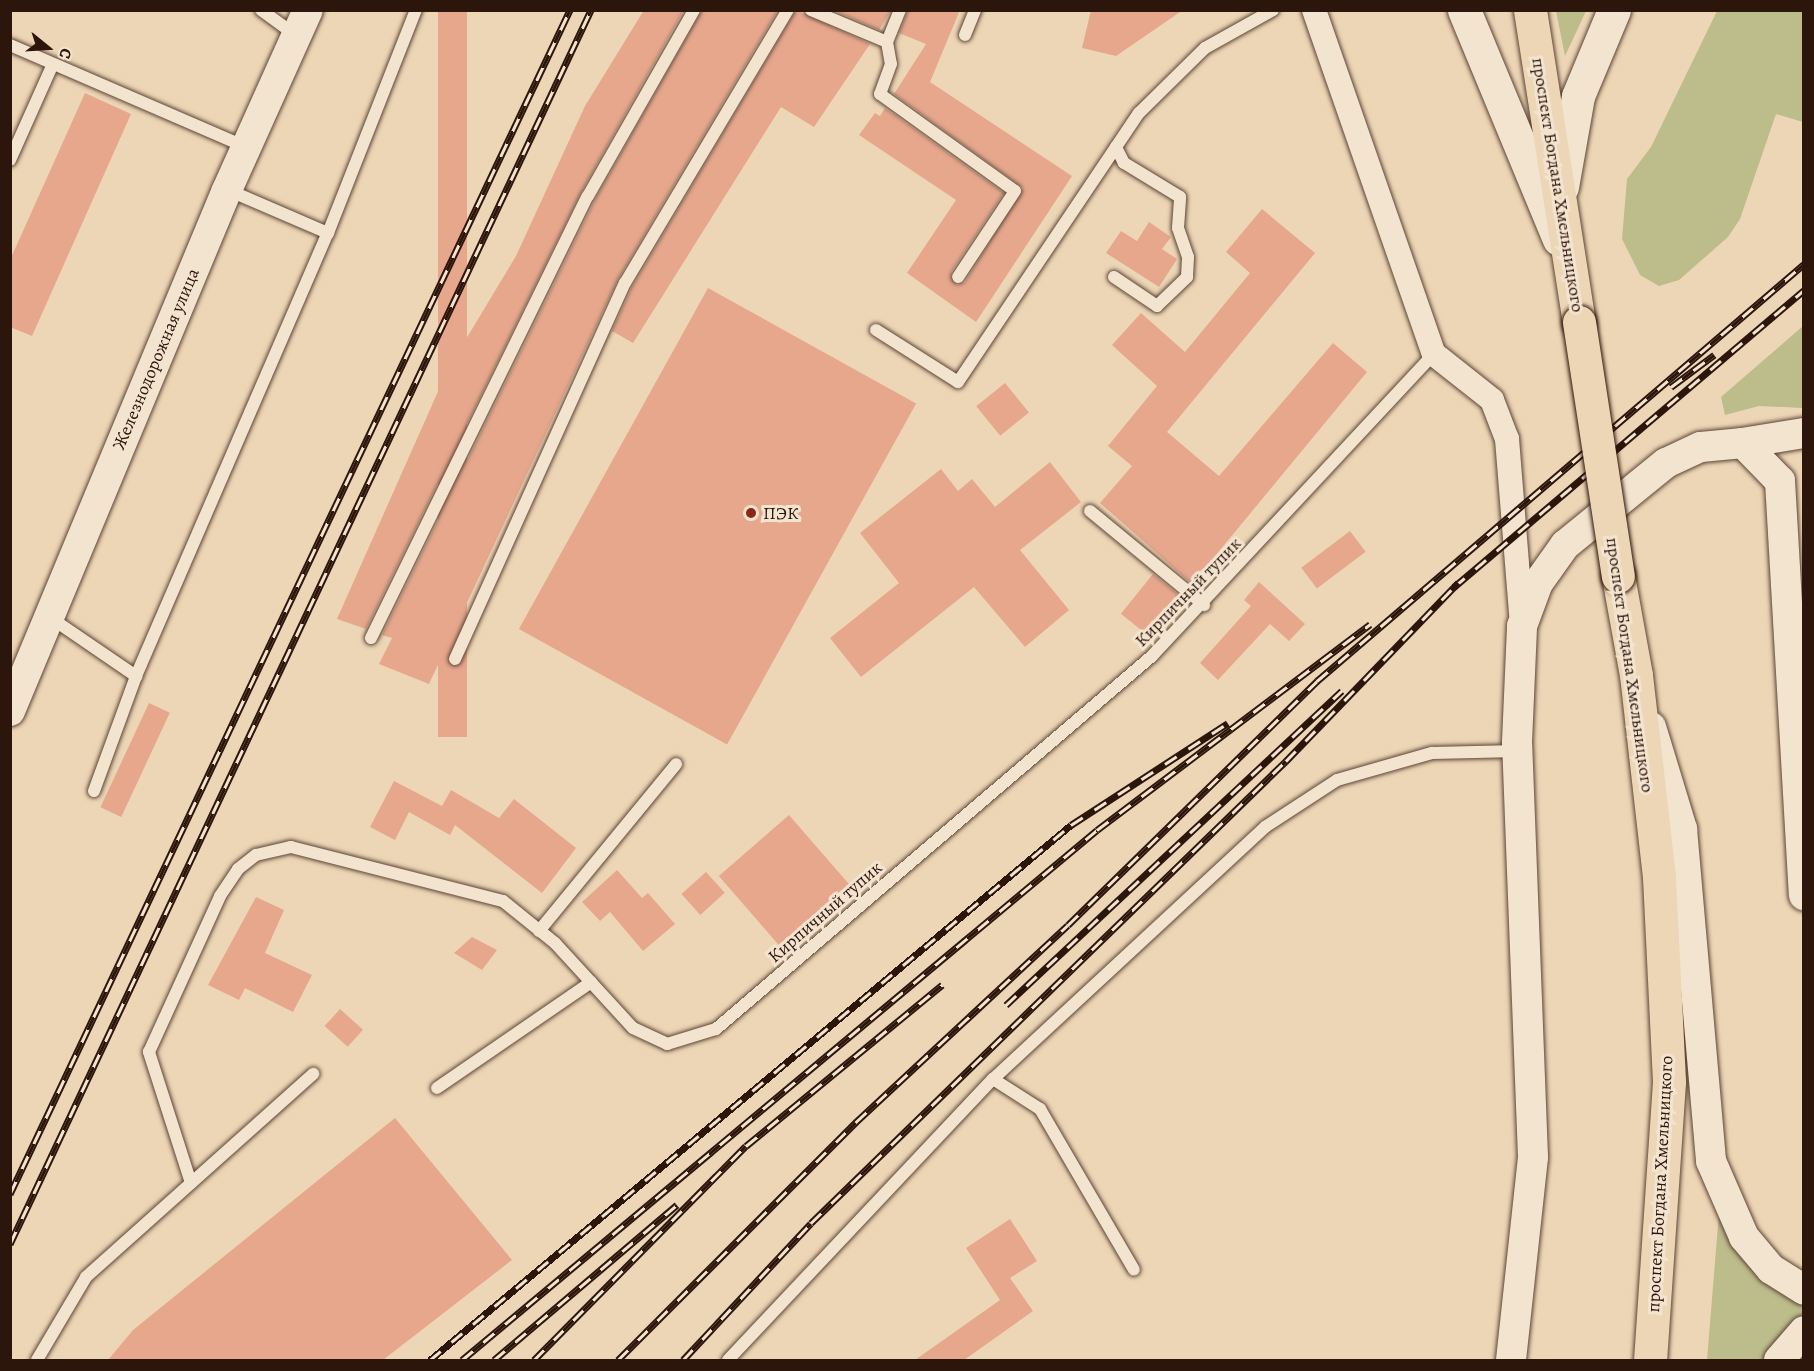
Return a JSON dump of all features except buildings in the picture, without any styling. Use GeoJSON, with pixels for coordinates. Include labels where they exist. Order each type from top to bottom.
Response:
{"type":"FeatureCollection","features":[{"type":"Feature","properties":{"kind":"main road"},"geometry":{"type":"LineString","coordinates":[[1464,10],[1570,268]]}},
{"type":"Feature","properties":{"kind":"main road","name":"проспект Богдана Хмельницкого"},"geometry":{"type":"LineString","coordinates":[[1530,10],[1562,192],[1570,268],[1618,576],[1636,675],[1659,877],[1669,1082],[1650,1360]]}},
{"type":"Feature","properties":{"kind":"main road"},"geometry":{"type":"LineString","coordinates":[[1562,192],[1578,96],[1614,10]]}},
{"type":"Feature","properties":{"kind":"street"},"geometry":{"type":"LineString","coordinates":[[1314,10],[1434,354],[1492,400],[1507,439],[1511,538],[1522,626],[1518,751],[1533,1157],[1511,1360]]}},
{"type":"Feature","properties":{"kind":"street","name":"Железнодорожная улица"},"geometry":{"type":"LineString","coordinates":[[10,711],[47,616],[227,190],[301,22]]}},
{"type":"Feature","properties":{"kind":"street"},"geometry":{"type":"LineString","coordinates":[[1522,626],[1538,583],[1565,545],[1680,454],[1803,433]]}},
{"type":"Feature","properties":{"kind":"street"},"geometry":{"type":"LineString","coordinates":[[1743,443],[1780,481],[1794,569],[1803,895]]}},
{"type":"Feature","properties":{"kind":"street"},"geometry":{"type":"LineString","coordinates":[[1636,675],[1682,829],[1711,1161],[1744,1237],[1771,1269],[1803,1290]]}},
{"type":"Feature","properties":{"kind":"street"},"geometry":{"type":"LineString","coordinates":[[1779,1360],[1803,1331]]}},
{"type":"Feature","properties":{"kind":"lane"},"geometry":{"type":"LineString","coordinates":[[261,10],[301,22]]}},
{"type":"Feature","properties":{"kind":"lane"},"geometry":{"type":"LineString","coordinates":[[94,791],[135,676],[328,233],[416,10]]}},
{"type":"Feature","properties":{"kind":"lane"},"geometry":{"type":"LineString","coordinates":[[371,638],[588,195],[694,10]]}},
{"type":"Feature","properties":{"kind":"lane"},"geometry":{"type":"LineString","coordinates":[[455,659],[625,283],[788,10]]}},
{"type":"Feature","properties":{"kind":"lane"},"geometry":{"type":"LineString","coordinates":[[811,10],[887,42]]}},
{"type":"Feature","properties":{"kind":"lane"},"geometry":{"type":"LineString","coordinates":[[900,10],[887,42],[891,64],[880,94],[1015,191],[958,277]]}},
{"type":"Feature","properties":{"kind":"lane"},"geometry":{"type":"LineString","coordinates":[[965,35],[975,10]]}},
{"type":"Feature","properties":{"kind":"lane"},"geometry":{"type":"LineString","coordinates":[[876,330],[958,382],[1139,112],[1205,48],[1273,10]]}},
{"type":"Feature","properties":{"kind":"lane"},"geometry":{"type":"LineString","coordinates":[[10,45],[247,147]]}},
{"type":"Feature","properties":{"kind":"lane"},"geometry":{"type":"LineString","coordinates":[[10,160],[53,64]]}},
{"type":"Feature","properties":{"kind":"lane"},"geometry":{"type":"LineString","coordinates":[[1114,277],[1157,306],[1187,277],[1188,257],[1178,228],[1180,197],[1124,163],[1116,147]]}},
{"type":"Feature","properties":{"kind":"lane"},"geometry":{"type":"LineString","coordinates":[[227,190],[328,233]]}},
{"type":"Feature","properties":{"kind":"lane","name":"Кирпичный тупик"},"geometry":{"type":"LineString","coordinates":[[191,1183],[149,1052],[181,976],[238,868],[256,855],[291,847],[503,901],[539,931],[591,982],[633,1028],[667,1044],[716,1029],[1152,656],[1204,605],[1434,354]]}},
{"type":"Feature","properties":{"kind":"lane"},"geometry":{"type":"LineString","coordinates":[[1090,511],[1204,605]]}},
{"type":"Feature","properties":{"kind":"lane"},"geometry":{"type":"LineString","coordinates":[[47,616],[135,676]]}},
{"type":"Feature","properties":{"kind":"lane"},"geometry":{"type":"LineString","coordinates":[[728,1360],[993,1079],[1265,827],[1338,780],[1432,753],[1518,751]]}},
{"type":"Feature","properties":{"kind":"lane"},"geometry":{"type":"LineString","coordinates":[[539,931],[676,764]]}},
{"type":"Feature","properties":{"kind":"lane"},"geometry":{"type":"LineString","coordinates":[[437,1088],[591,982]]}},
{"type":"Feature","properties":{"kind":"lane"},"geometry":{"type":"LineString","coordinates":[[37,1360],[86,1277],[313,1074]]}},
{"type":"Feature","properties":{"kind":"lane"},"geometry":{"type":"LineString","coordinates":[[993,1079],[1040,1109],[1134,1270]]}},
{"type":"Feature","properties":{"kind":"shaded area"},"geometry":{"type":"Polygon","coordinates":[[[1556,11],[1586,11],[1565,56],[1556,11]]]}},
{"type":"Feature","properties":{"kind":"shaded area"},"geometry":{"type":"Polygon","coordinates":[[[1717,11],[1803,11],[1803,122],[1776,114],[1740,219],[1728,237],[1679,280],[1659,286],[1640,275],[1622,239],[1627,179],[1651,147],[1717,11]]]}},
{"type":"Feature","properties":{"kind":"shaded area"},"geometry":{"type":"Polygon","coordinates":[[[1803,326],[1803,408],[1759,406],[1725,415],[1721,397],[1803,326]]]}},
{"type":"Feature","properties":{"kind":"shaded area"},"geometry":{"type":"Polygon","coordinates":[[[1719,1213],[1803,1303],[1803,1318],[1762,1360],[1707,1360],[1719,1213]]]}},
{"type":"Feature","properties":{"kind":"railway"},"geometry":{"type":"LineString","coordinates":[[10,1194],[570,10]]}},
{"type":"Feature","properties":{"kind":"railway"},"geometry":{"type":"LineString","coordinates":[[10,1244],[591,10]]}},
{"type":"Feature","properties":{"kind":"railway"},"geometry":{"type":"LineString","coordinates":[[618,1360],[856,1122],[1068,925],[1317,681],[1804,264]]}},
{"type":"Feature","properties":{"kind":"railway"},"geometry":{"type":"LineString","coordinates":[[1454,587],[1804,290]]}},
{"type":"Feature","properties":{"kind":"railway"},"geometry":{"type":"LineString","coordinates":[[1671,387],[1714,355]]}},
{"type":"Feature","properties":{"kind":"railway"},"geometry":{"type":"LineString","coordinates":[[683,1360],[811,1223],[1286,761],[1458,583]]}},
{"type":"Feature","properties":{"kind":"railway"},"geometry":{"type":"LineString","coordinates":[[462,1360],[1097,830],[1370,624]]}},
{"type":"Feature","properties":{"kind":"railway"},"geometry":{"type":"LineString","coordinates":[[1006,1005],[1342,691]]}},
{"type":"Feature","properties":{"kind":"railway"},"geometry":{"type":"LineString","coordinates":[[430,1360],[1071,825],[1228,723]]}},
{"type":"Feature","properties":{"kind":"railway"},"geometry":{"type":"LineString","coordinates":[[534,1360],[746,1146],[942,985]]}},
{"type":"Feature","properties":{"kind":"railway"},"geometry":{"type":"LineString","coordinates":[[494,1360],[677,1205]]}},
{"type":"Feature","properties":{"kind":"place","name":"ПЭК"},"geometry":{"type":"Point","coordinates":[751,513]}}]}
